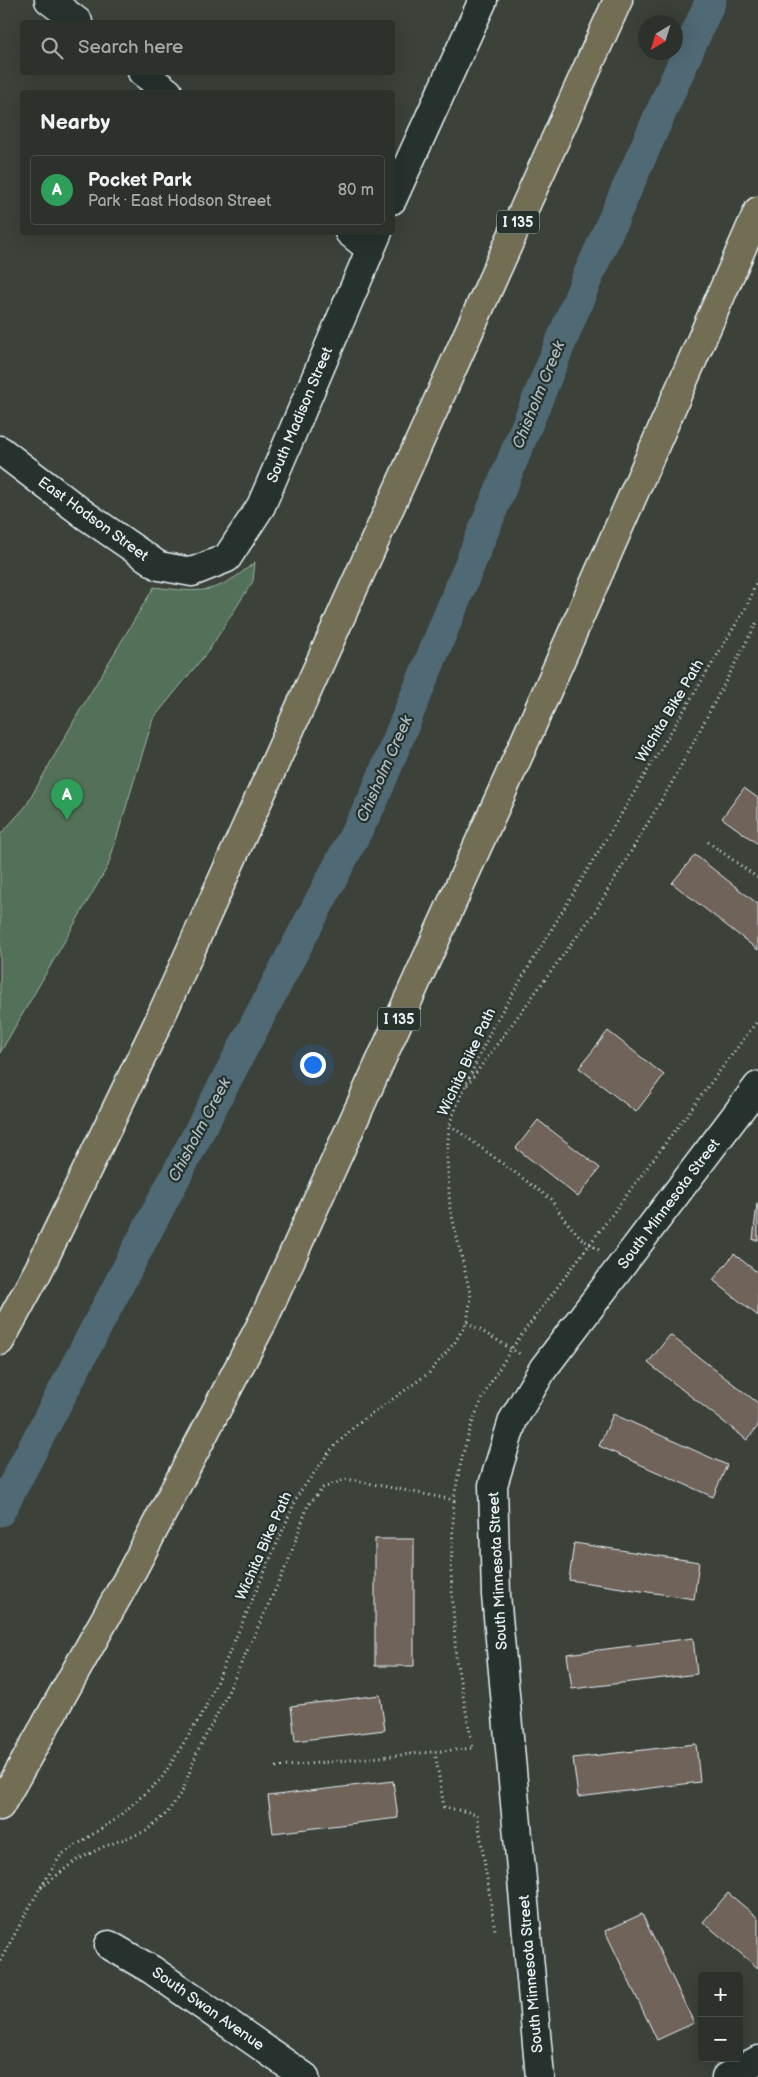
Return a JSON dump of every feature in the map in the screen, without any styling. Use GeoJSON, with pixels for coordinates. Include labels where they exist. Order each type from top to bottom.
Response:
{"type":"FeatureCollection","features":[{"type":"Feature","properties":{"kind":"highway","name":"I 135"},"geometry":{"type":"LineString","coordinates":[[0,1341],[38,1270],[158,1023],[618,0]]}},
{"type":"Feature","properties":{"kind":"highway","name":"I 135"},"geometry":{"type":"LineString","coordinates":[[0,1806],[132,1571],[262,1321],[521,750],[758,212]]}},
{"type":"Feature","properties":{"kind":"street"},"geometry":{"type":"LineString","coordinates":[[48,0],[75,20]]}},
{"type":"Feature","properties":{"kind":"street"},"geometry":{"type":"LineString","coordinates":[[395,193],[483,0]]}},
{"type":"Feature","properties":{"kind":"street"},"geometry":{"type":"LineString","coordinates":[[146,75],[165,90]]}},
{"type":"Feature","properties":{"kind":"street"},"geometry":{"type":"LineString","coordinates":[[357,235],[374,241]]}},
{"type":"Feature","properties":{"kind":"street","name":"South Madison Street"},"geometry":{"type":"LineString","coordinates":[[192,572],[227,558],[261,506],[374,241]]}},
{"type":"Feature","properties":{"kind":"street","name":"East Hodson Street"},"geometry":{"type":"LineString","coordinates":[[0,450],[85,515],[158,566],[192,572]]}},
{"type":"Feature","properties":{"kind":"street","name":"South Minnesota Street"},"geometry":{"type":"LineString","coordinates":[[540,2077],[496,1595],[493,1484],[513,1420],[543,1369],[758,1086]]}},
{"type":"Feature","properties":{"kind":"street","name":"South Swan Avenue"},"geometry":{"type":"LineString","coordinates":[[109,1944],[152,1970],[304,2077]]}},
{"type":"Feature","properties":{"kind":"street"},"geometry":{"type":"LineString","coordinates":[[726,2077],[758,2060]]}},
{"type":"Feature","properties":{"kind":"path","name":"Wichita Bike Path"},"geometry":{"type":"LineString","coordinates":[[0,1961],[39,1890],[61,1855],[116,1819],[161,1779],[204,1711],[298,1495],[330,1451],[355,1426],[429,1373],[455,1342],[467,1322],[471,1297],[450,1208],[446,1157],[449,1125],[493,1026],[747,606],[758,579]]}},
{"type":"Feature","properties":{"kind":"path"},"geometry":{"type":"LineString","coordinates":[[462,1093],[595,912],[674,778],[758,620]]}},
{"type":"Feature","properties":{"kind":"path"},"geometry":{"type":"LineString","coordinates":[[708,842],[758,878]]}},
{"type":"Feature","properties":{"kind":"path"},"geometry":{"type":"LineString","coordinates":[[276,1767],[473,1748],[456,1659],[451,1571],[456,1482],[468,1438],[483,1397],[512,1349],[758,1020]]}},
{"type":"Feature","properties":{"kind":"path"},"geometry":{"type":"LineString","coordinates":[[449,1125],[551,1199],[564,1219],[582,1238],[622,1266]]}},
{"type":"Feature","properties":{"kind":"path"},"geometry":{"type":"LineString","coordinates":[[467,1322],[543,1369]]}},
{"type":"Feature","properties":{"kind":"path"},"geometry":{"type":"LineString","coordinates":[[39,1890],[75,1861],[103,1847],[146,1831],[167,1813],[183,1790],[197,1752],[222,1705],[288,1562],[308,1505],[324,1488],[347,1479],[454,1500]]}},
{"type":"Feature","properties":{"kind":"path"},"geometry":{"type":"LineString","coordinates":[[435,1752],[444,1807],[477,1814],[496,1937]]}},
{"type":"Feature","properties":{"kind":"green space"},"geometry":{"type":"Polygon","coordinates":[[[255,562],[253,581],[209,650],[153,719],[108,866],[0,1053],[0,835],[26,806],[79,712],[154,587],[185,590],[208,589],[229,581],[255,562]]]}},
{"type":"Feature","properties":{"kind":"building"},"geometry":{"type":"Polygon","coordinates":[[[744,788],[758,798],[758,844],[722,818],[744,788]]]}},
{"type":"Feature","properties":{"kind":"building"},"geometry":{"type":"Polygon","coordinates":[[[695,855],[758,904],[758,950],[672,883],[695,855]]]}},
{"type":"Feature","properties":{"kind":"building"},"geometry":{"type":"Polygon","coordinates":[[[608,1031],[664,1075],[636,1112],[579,1068],[608,1031]]]}},
{"type":"Feature","properties":{"kind":"building"},"geometry":{"type":"Polygon","coordinates":[[[538,1120],[600,1168],[578,1197],[516,1148],[538,1120]]]}},
{"type":"Feature","properties":{"kind":"building"},"geometry":{"type":"Polygon","coordinates":[[[757,1203],[758,1240],[753,1240],[757,1203]]]}},
{"type":"Feature","properties":{"kind":"building"},"geometry":{"type":"Polygon","coordinates":[[[734,1254],[758,1273],[758,1316],[713,1280],[734,1254]]]}},
{"type":"Feature","properties":{"kind":"building"},"geometry":{"type":"Polygon","coordinates":[[[670,1335],[758,1403],[758,1426],[747,1440],[648,1363],[670,1335]]]}},
{"type":"Feature","properties":{"kind":"building"},"geometry":{"type":"Polygon","coordinates":[[[613,1414],[727,1465],[713,1497],[599,1446],[613,1414]]]}},
{"type":"Feature","properties":{"kind":"building"},"geometry":{"type":"Polygon","coordinates":[[[375,1539],[414,1539],[414,1666],[375,1666],[375,1539]]]}},
{"type":"Feature","properties":{"kind":"building"},"geometry":{"type":"Polygon","coordinates":[[[574,1543],[699,1562],[694,1599],[569,1580],[574,1543]]]}},
{"type":"Feature","properties":{"kind":"building"},"geometry":{"type":"Polygon","coordinates":[[[693,1638],[697,1674],[572,1689],[567,1654],[693,1638]]]}},
{"type":"Feature","properties":{"kind":"building"},"geometry":{"type":"Polygon","coordinates":[[[380,1695],[385,1730],[295,1741],[291,1706],[380,1695]]]}},
{"type":"Feature","properties":{"kind":"building"},"geometry":{"type":"Polygon","coordinates":[[[696,1744],[700,1782],[578,1797],[573,1758],[696,1744]]]}},
{"type":"Feature","properties":{"kind":"building"},"geometry":{"type":"Polygon","coordinates":[[[393,1781],[398,1818],[273,1833],[268,1796],[393,1781]]]}},
{"type":"Feature","properties":{"kind":"building"},"geometry":{"type":"Polygon","coordinates":[[[728,1893],[758,1918],[758,1968],[703,1922],[728,1893]]]}},
{"type":"Feature","properties":{"kind":"building"},"geometry":{"type":"Polygon","coordinates":[[[642,1914],[694,2023],[657,2040],[605,1931],[642,1914]]]}},
{"type":"Feature","properties":{"kind":"waterway","name":"Chisholm Creek"},"geometry":{"type":"LineString","coordinates":[[0,1511],[373,800],[588,276],[711,0]]}},
{"type":"Feature","properties":{"kind":"place","name":"Pocket Park"},"geometry":{"type":"Point","coordinates":[67,820]}}]}
